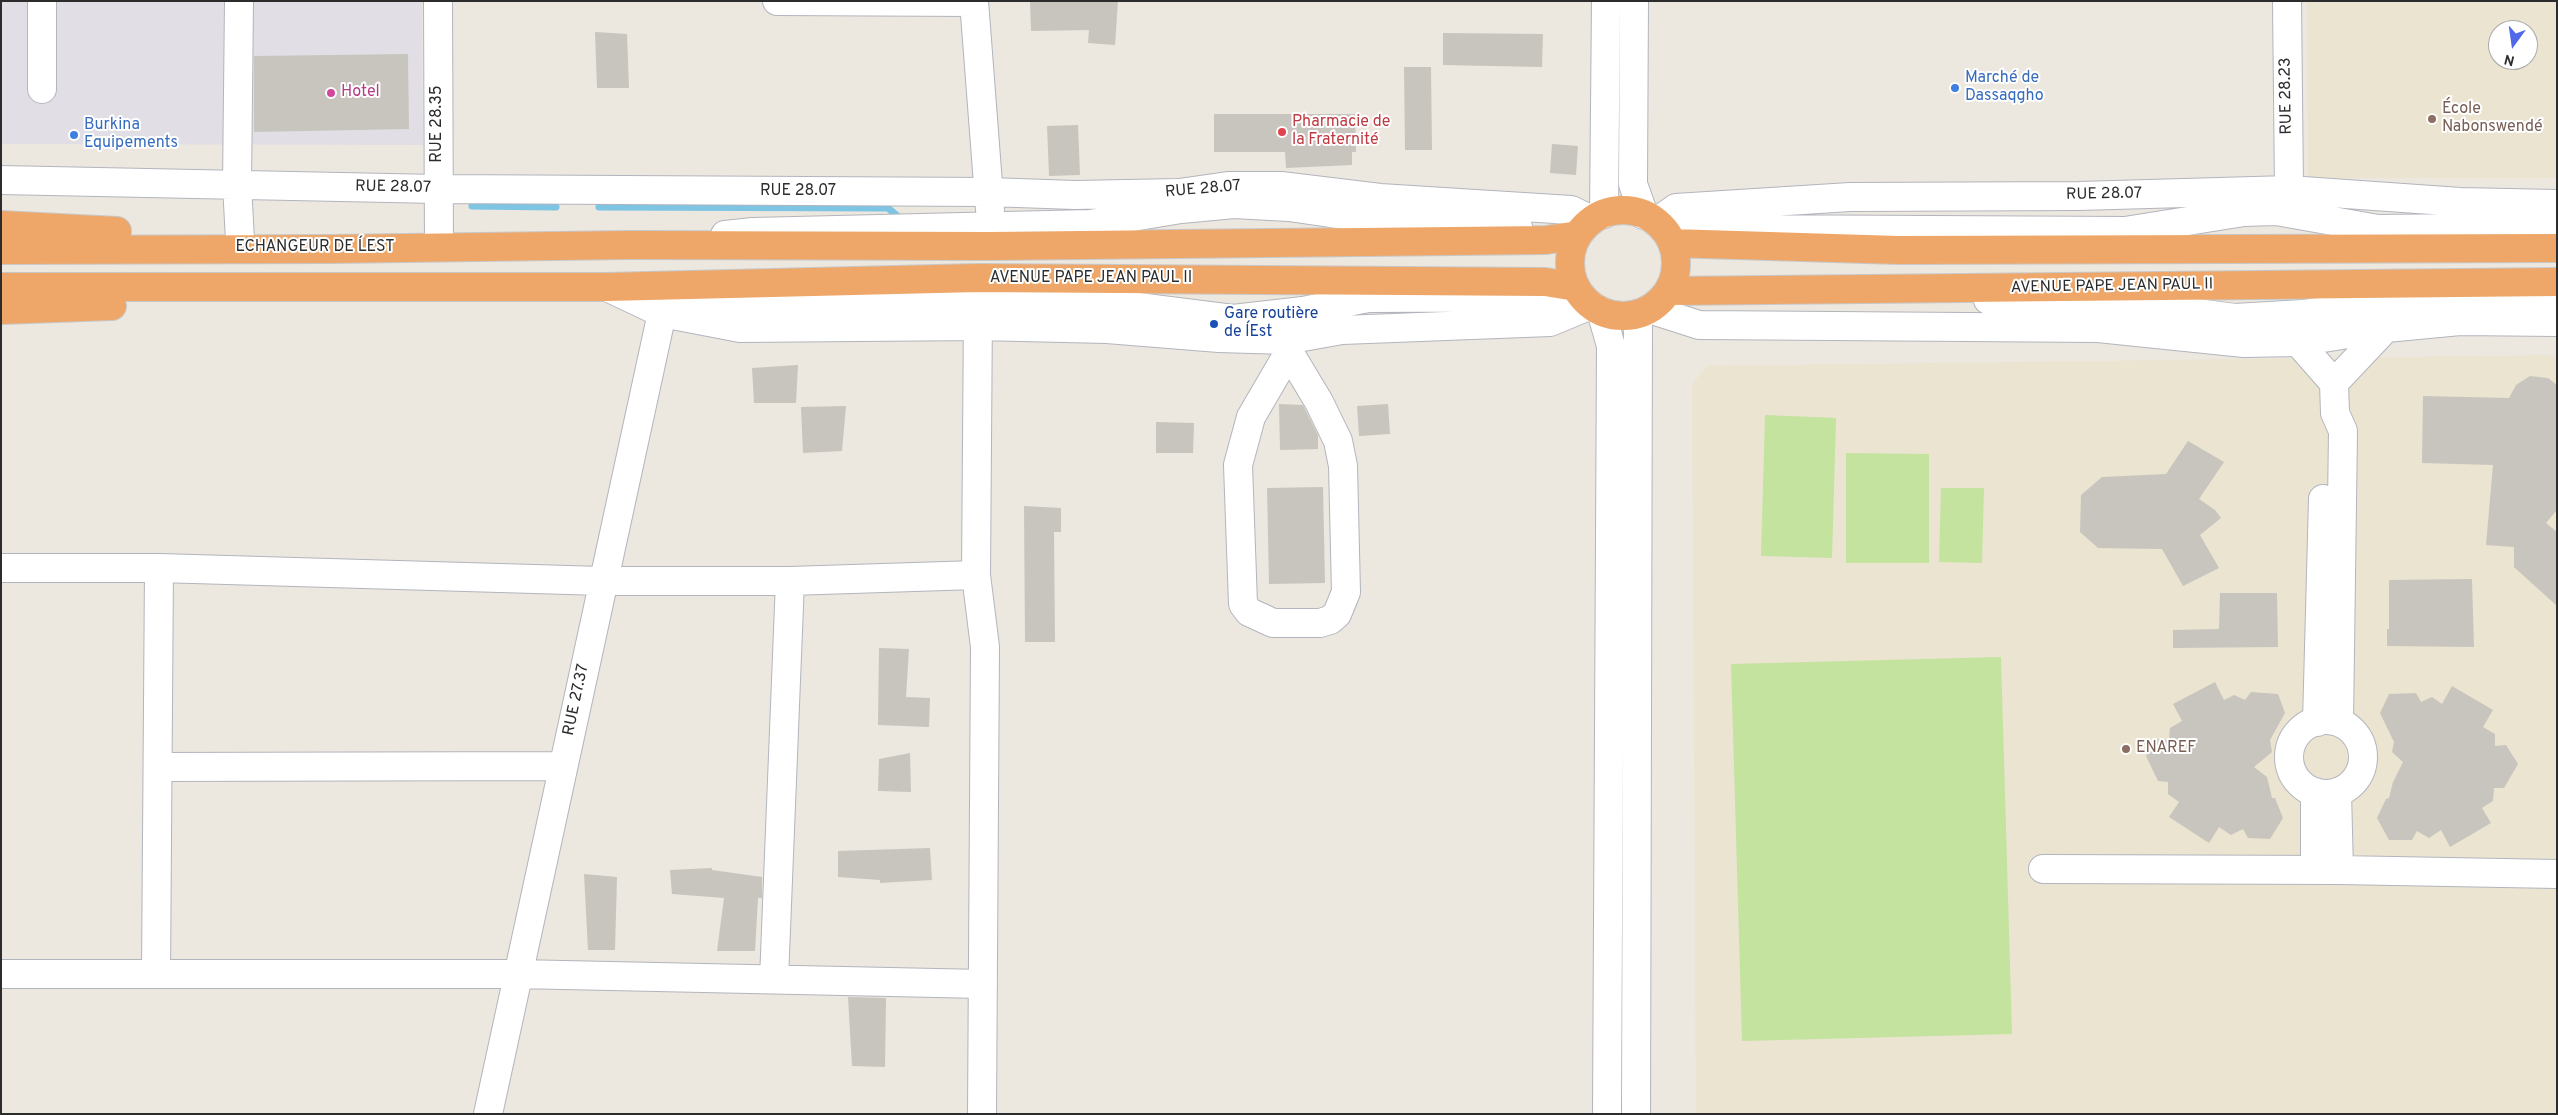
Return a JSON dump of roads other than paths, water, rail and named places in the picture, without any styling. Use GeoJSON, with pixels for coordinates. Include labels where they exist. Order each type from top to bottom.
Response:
{"type":"FeatureCollection","features":[{"type":"Feature","properties":{"kind":"highway","name":"AVENUE PAPE JEAN PAUL II"},"geometry":{"type":"LineString","coordinates":[[629,244],[990,236],[1546,240],[1621,210],[1650,218]]}},
{"type":"Feature","properties":{"kind":"highway"},"geometry":{"type":"LineString","coordinates":[[1650,218],[1665,231],[1672,243],[1676,268],[1653,304]]}},
{"type":"Feature","properties":{"kind":"highway"},"geometry":{"type":"LineString","coordinates":[[1587,300],[1570,264],[1571,252],[1589,224]]}},
{"type":"Feature","properties":{"kind":"highway"},"geometry":{"type":"LineString","coordinates":[[1,225],[240,240],[330,249]]}},
{"type":"Feature","properties":{"kind":"highway"},"geometry":{"type":"LineString","coordinates":[[1672,243],[1898,250],[2557,248]]}},
{"type":"Feature","properties":{"kind":"highway","name":"ECHANGEUR DE L´EST"},"geometry":{"type":"LineString","coordinates":[[1,250],[330,249],[629,244]]}},
{"type":"Feature","properties":{"kind":"highway","name":"AVENUE PAPE JEAN PAUL II"},"geometry":{"type":"LineString","coordinates":[[607,287],[662,286],[978,302],[1545,282],[1587,300],[1612,315],[1653,304],[2557,282]]}},
{"type":"Feature","properties":{"kind":"highway"},"geometry":{"type":"LineString","coordinates":[[1,287],[607,287]]}},
{"type":"Feature","properties":{"kind":"highway"},"geometry":{"type":"LineString","coordinates":[[1,310],[159,304],[373,288]]}},
{"type":"Feature","properties":{"kind":"street"},"geometry":{"type":"LineString","coordinates":[[42,1],[42,89]]}},
{"type":"Feature","properties":{"kind":"street"},"geometry":{"type":"LineString","coordinates":[[239,1],[237,186],[240,240]]}},
{"type":"Feature","properties":{"kind":"street","name":"RUE 28.35"},"geometry":{"type":"LineString","coordinates":[[438,1],[439,247]]}},
{"type":"Feature","properties":{"kind":"street"},"geometry":{"type":"LineString","coordinates":[[786,2],[974,1],[989,192],[990,236],[1090,224],[1181,209],[1234,204],[1289,207],[1419,226],[1589,224],[1606,1]]}},
{"type":"Feature","properties":{"kind":"street"},"geometry":{"type":"LineString","coordinates":[[1634,1],[1633,184],[1650,218],[1734,228],[2125,230],[2244,212],[2276,211],[2378,228],[2557,227]]}},
{"type":"Feature","properties":{"kind":"street","name":"RUE 28.23"},"geometry":{"type":"LineString","coordinates":[[2287,1],[2289,190]]}},
{"type":"Feature","properties":{"kind":"street","name":"RUE 28.07"},"geometry":{"type":"LineString","coordinates":[[1,180],[438,189],[989,192],[1085,195],[1179,193],[1228,186],[1281,186],[1380,198],[1571,210],[1589,224]]}},
{"type":"Feature","properties":{"kind":"street","name":"RUE 28.07"},"geometry":{"type":"LineString","coordinates":[[1650,218],[1676,208],[1850,197],[2079,196],[2289,190],[2460,202],[2557,204]]}},
{"type":"Feature","properties":{"kind":"street","name":"RUE 27.37"},"geometry":{"type":"LineString","coordinates":[[488,1114],[602,581],[662,313],[662,286]]}},
{"type":"Feature","properties":{"kind":"street"},"geometry":{"type":"LineString","coordinates":[[607,287],[662,313],[740,328],[978,302],[1090,301],[1233,319],[1302,311],[1368,298],[1587,300]]}},
{"type":"Feature","properties":{"kind":"street"},"geometry":{"type":"LineString","coordinates":[[1653,304],[2000,300],[2128,304],[2243,318],[2303,314],[2414,298],[2557,297]]}},
{"type":"Feature","properties":{"kind":"street"},"geometry":{"type":"LineString","coordinates":[[978,302],[1107,329],[1219,338],[1288,346],[1342,330],[1550,322],[1587,300]]}},
{"type":"Feature","properties":{"kind":"street"},"geometry":{"type":"LineString","coordinates":[[1587,300],[1611,346],[1607,1114]]}},
{"type":"Feature","properties":{"kind":"street"},"geometry":{"type":"LineString","coordinates":[[978,302],[976,575],[985,647],[982,1114]]}},
{"type":"Feature","properties":{"kind":"street"},"geometry":{"type":"LineString","coordinates":[[1653,304],[1699,325],[2098,328],[2244,343],[2298,342],[2386,328],[2460,321],[2557,322]]}},
{"type":"Feature","properties":{"kind":"street"},"geometry":{"type":"LineString","coordinates":[[1636,1114],[1653,304]]}},
{"type":"Feature","properties":{"kind":"street"},"geometry":{"type":"LineString","coordinates":[[2334,383],[2386,328]]}},
{"type":"Feature","properties":{"kind":"street"},"geometry":{"type":"LineString","coordinates":[[2298,342],[2334,383],[2335,412],[2343,431],[2328,722]]}},
{"type":"Feature","properties":{"kind":"street"},"geometry":{"type":"LineString","coordinates":[[1288,346],[1338,441],[1342,466],[1346,592],[1337,614],[1330,620],[1320,623],[1273,623],[1249,612],[1243,604],[1238,465],[1243,442],[1258,402],[1288,346]]}},
{"type":"Feature","properties":{"kind":"street"},"geometry":{"type":"LineString","coordinates":[[1,568],[159,568],[602,581],[790,581],[976,575]]}},
{"type":"Feature","properties":{"kind":"street"},"geometry":{"type":"LineString","coordinates":[[156,974],[159,568]]}},
{"type":"Feature","properties":{"kind":"street"},"geometry":{"type":"LineString","coordinates":[[774,979],[790,581]]}},
{"type":"Feature","properties":{"kind":"street"},"geometry":{"type":"LineString","coordinates":[[2328,722],[2352,730],[2359,739],[2363,752],[2362,766],[2356,780],[2344,790],[2326,792],[2300,783],[2292,773],[2288,760],[2290,747],[2297,733],[2310,723],[2328,722]]}},
{"type":"Feature","properties":{"kind":"street"},"geometry":{"type":"LineString","coordinates":[[158,767],[562,766]]}},
{"type":"Feature","properties":{"kind":"street"},"geometry":{"type":"LineString","coordinates":[[2326,792],[2327,870]]}},
{"type":"Feature","properties":{"kind":"street"},"geometry":{"type":"LineString","coordinates":[[2043,869],[2327,870],[2557,874]]}},
{"type":"Feature","properties":{"kind":"street"},"geometry":{"type":"LineString","coordinates":[[1,974],[517,974],[983,984]]}},
{"type":"Feature","properties":{"kind":"waterway"},"geometry":{"type":"LineString","coordinates":[[472,206],[556,207]]}},
{"type":"Feature","properties":{"kind":"waterway"},"geometry":{"type":"LineString","coordinates":[[599,207],[888,208],[903,221]]}},
{"type":"Feature","properties":{"kind":"place","name":"Marché de Dassaqgho"},"geometry":{"type":"Point","coordinates":[1955,88]}},
{"type":"Feature","properties":{"kind":"place","name":"Hotel"},"geometry":{"type":"Point","coordinates":[331,93]}},
{"type":"Feature","properties":{"kind":"place","name":"École Nabonswendé"},"geometry":{"type":"Point","coordinates":[2432,119]}},
{"type":"Feature","properties":{"kind":"place","name":"Pharmacie de la Fraternité"},"geometry":{"type":"Point","coordinates":[1282,132]}},
{"type":"Feature","properties":{"kind":"place","name":"Burkina Equipements"},"geometry":{"type":"Point","coordinates":[74,135]}},
{"type":"Feature","properties":{"kind":"place","name":"Gare routière de l´Est"},"geometry":{"type":"Point","coordinates":[1214,324]}},
{"type":"Feature","properties":{"kind":"place","name":"ENAREF"},"geometry":{"type":"Point","coordinates":[2126,749]}}]}
